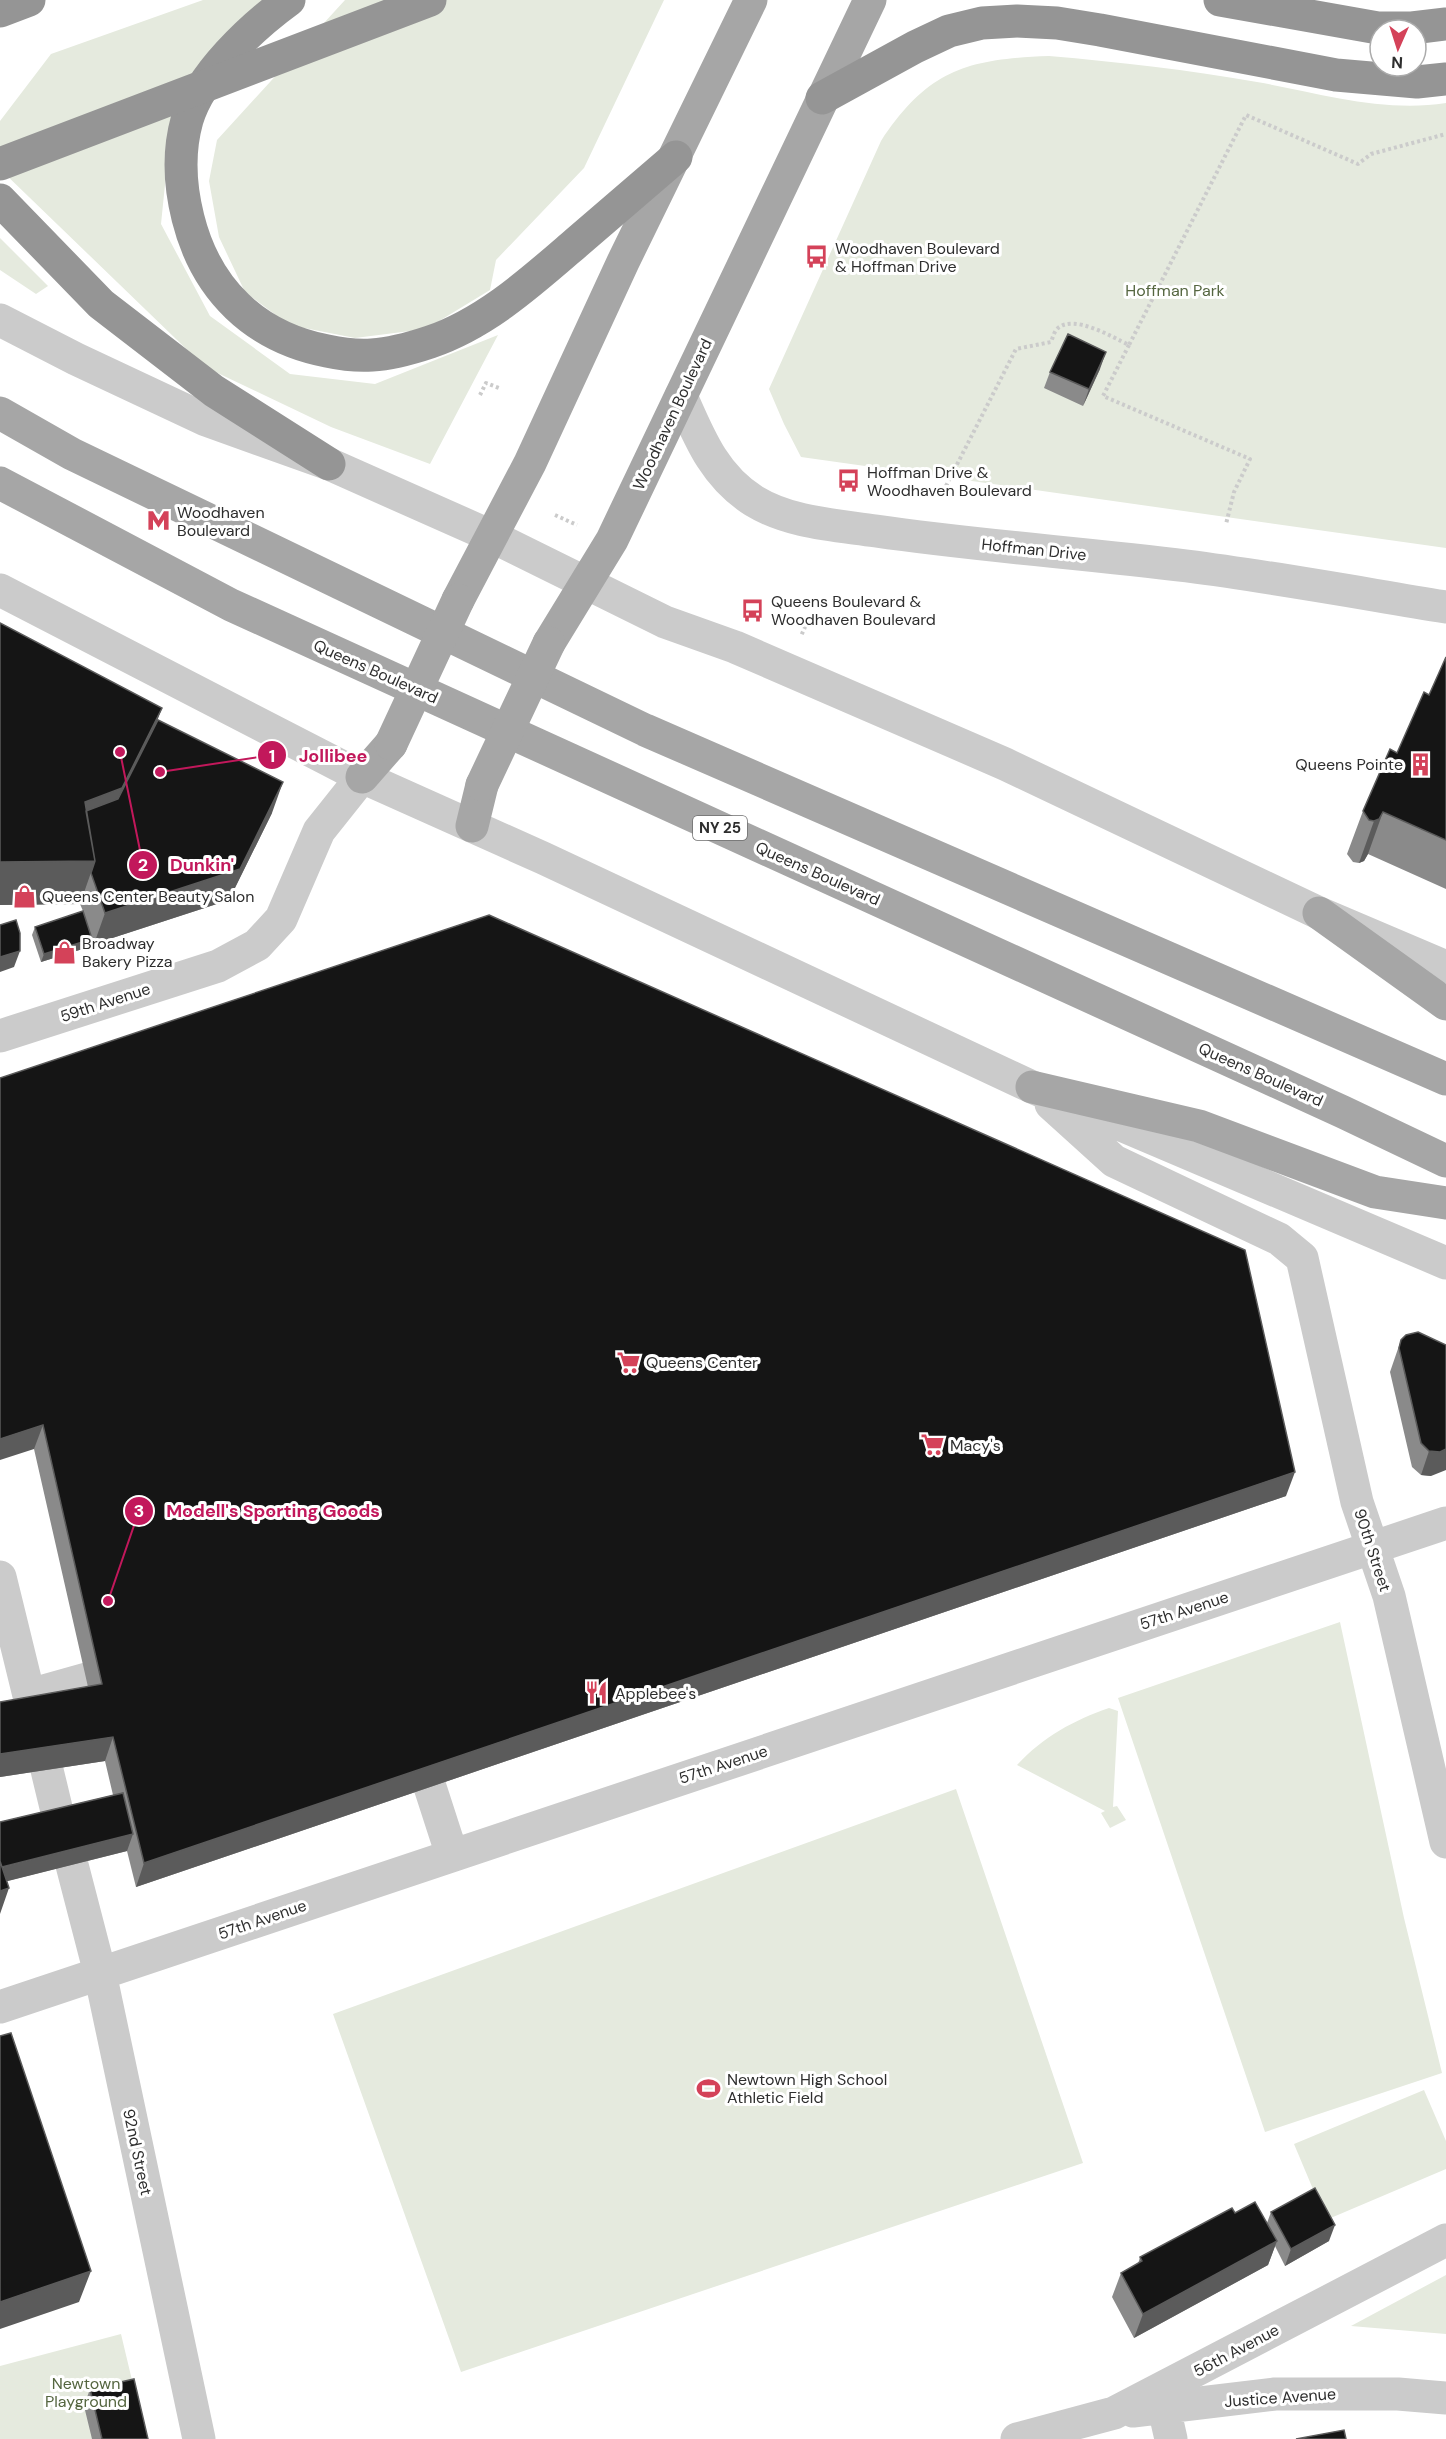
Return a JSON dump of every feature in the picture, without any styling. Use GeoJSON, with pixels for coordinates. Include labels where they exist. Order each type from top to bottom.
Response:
{"type":"FeatureCollection","features":[{"type":"Feature","properties":{"kind":"highway"},"geometry":{"type":"LineString","coordinates":[[0,11],[29,0]]}},
{"type":"Feature","properties":{"kind":"highway"},"geometry":{"type":"LineString","coordinates":[[289,0],[243,38],[218,67],[199,95],[188,118],[181,148],[181,180],[186,212],[194,241],[208,269],[226,296],[251,320],[279,336],[309,348],[341,354],[372,355],[431,342],[461,329],[493,310],[537,276],[676,158]]}},
{"type":"Feature","properties":{"kind":"highway"},"geometry":{"type":"LineString","coordinates":[[0,164],[430,0]]}},
{"type":"Feature","properties":{"kind":"highway"},"geometry":{"type":"LineString","coordinates":[[1220,0],[1378,28],[1412,28],[1446,24]]}},
{"type":"Feature","properties":{"kind":"highway"},"geometry":{"type":"LineString","coordinates":[[822,98],[915,46],[949,31],[982,23],[1017,21],[1057,23],[1100,30],[1336,75],[1418,82],[1446,79]]}},
{"type":"Feature","properties":{"kind":"highway"},"geometry":{"type":"LineString","coordinates":[[0,200],[110,310],[214,391],[329,464]]}},
{"type":"Feature","properties":{"kind":"main road"},"geometry":{"type":"LineString","coordinates":[[362,777],[391,744],[458,600],[530,462],[623,262],[676,158],[751,0]]}},
{"type":"Feature","properties":{"kind":"main road","name":"Woodhaven Boulevard"},"geometry":{"type":"LineString","coordinates":[[472,826],[482,785],[549,643],[612,540],[870,0]]}},
{"type":"Feature","properties":{"kind":"main road"},"geometry":{"type":"LineString","coordinates":[[0,413],[72,454],[645,730],[1446,1079]]}},
{"type":"Feature","properties":{"kind":"main road","name":"Queens Boulevard"},"geometry":{"type":"LineString","coordinates":[[0,483],[231,605],[1446,1161]]}},
{"type":"Feature","properties":{"kind":"main road"},"geometry":{"type":"LineString","coordinates":[[1319,913],[1446,1004]]}},
{"type":"Feature","properties":{"kind":"main road"},"geometry":{"type":"LineString","coordinates":[[1032,1087],[1198,1126],[1375,1192],[1446,1203]]}},
{"type":"Feature","properties":{"kind":"street"},"geometry":{"type":"LineString","coordinates":[[0,320],[76,359],[206,420],[329,464],[491,537],[665,622],[735,647],[1005,764],[1319,913],[1446,967]]}},
{"type":"Feature","properties":{"kind":"street","name":"Hoffman Drive"},"geometry":{"type":"LineString","coordinates":[[681,396],[703,447],[717,468],[734,486],[774,512],[800,520],[909,536],[1188,567],[1446,607]]}},
{"type":"Feature","properties":{"kind":"street"},"geometry":{"type":"LineString","coordinates":[[0,590],[362,777],[1032,1087],[1446,1263]]}},
{"type":"Feature","properties":{"kind":"street","name":"59th Avenue"},"geometry":{"type":"LineString","coordinates":[[0,1036],[218,966],[257,945],[281,919],[319,831],[362,777]]}},
{"type":"Feature","properties":{"kind":"street","name":"90th Street"},"geometry":{"type":"LineString","coordinates":[[1032,1087],[1114,1161],[1279,1239],[1302,1258],[1357,1502],[1433,1723],[1446,1842]]}},
{"type":"Feature","properties":{"kind":"street","name":"57th Avenue"},"geometry":{"type":"LineString","coordinates":[[0,2007],[1446,1523]]}},
{"type":"Feature","properties":{"kind":"street"},"geometry":{"type":"LineString","coordinates":[[0,1577],[32,1708],[87,1680]]}},
{"type":"Feature","properties":{"kind":"street"},"geometry":{"type":"LineString","coordinates":[[37,1760],[60,1824]]}},
{"type":"Feature","properties":{"kind":"street"},"geometry":{"type":"LineString","coordinates":[[430,1786],[452,1855]]}},
{"type":"Feature","properties":{"kind":"street","name":"92nd Street"},"geometry":{"type":"LineString","coordinates":[[72,1865],[99,1973],[199,2439]]}},
{"type":"Feature","properties":{"kind":"street","name":"56th Avenue"},"geometry":{"type":"LineString","coordinates":[[1017,2439],[1114,2413],[1446,2240]]}},
{"type":"Feature","properties":{"kind":"street","name":"Justice Avenue"},"geometry":{"type":"LineString","coordinates":[[1114,2413],[1168,2424],[1275,2394],[1387,2394],[1446,2398]]}},
{"type":"Feature","properties":{"kind":"path"},"geometry":{"type":"LineString","coordinates":[[1226,524],[1234,492],[1250,459],[1103,396],[1246,115],[1358,164],[1371,154],[1446,134]]}},
{"type":"Feature","properties":{"kind":"path"},"geometry":{"type":"LineString","coordinates":[[946,486],[1016,349],[1051,342],[1056,330],[1065,324],[1084,324],[1129,345]]}},
{"type":"Feature","properties":{"kind":"path"},"geometry":{"type":"LineString","coordinates":[[480,395],[486,383],[499,388]]}},
{"type":"Feature","properties":{"kind":"path"},"geometry":{"type":"LineString","coordinates":[[555,514],[580,526]]}},
{"type":"Feature","properties":{"kind":"path"},"geometry":{"type":"LineString","coordinates":[[793,622],[805,627],[801,637]]}},
{"type":"Feature","properties":{"kind":"green space"},"geometry":{"type":"Polygon","coordinates":[[[203,0],[265,0],[167,165],[161,224],[210,316],[290,374],[375,384],[498,335],[430,464],[331,427],[205,367],[0,169],[0,121],[51,54],[203,0]]]}},
{"type":"Feature","properties":{"kind":"green space"},"geometry":{"type":"Polygon","coordinates":[[[345,0],[664,0],[584,168],[496,260],[490,290],[426,329],[355,338],[289,325],[245,292],[219,237],[209,181],[217,140],[345,0]]]}},
{"type":"Feature","properties":{"kind":"green space","name":"Hoffman Park"},"geometry":{"type":"Polygon","coordinates":[[[1049,56],[1206,74],[1375,104],[1446,103],[1446,548],[801,457],[769,389],[881,141],[898,117],[916,98],[933,84],[952,73],[972,65],[1049,56]]]}},
{"type":"Feature","properties":{"kind":"green space"},"geometry":{"type":"Polygon","coordinates":[[[0,238],[48,286],[36,294],[0,270],[0,238]]]}},
{"type":"Feature","properties":{"kind":"green space"},"geometry":{"type":"Polygon","coordinates":[[[1340,1622],[1404,1918],[1442,2073],[1265,2132],[1118,1698],[1340,1622]]]}},
{"type":"Feature","properties":{"kind":"green space"},"geometry":{"type":"Polygon","coordinates":[[[1109,1708],[1118,1711],[1113,1807],[1117,1806],[1126,1820],[1110,1828],[1101,1813],[1105,1811],[1017,1765],[1037,1746],[1060,1730],[1109,1708]]]}},
{"type":"Feature","properties":{"kind":"green space","name":"Newtown High School Athletic Field"},"geometry":{"type":"Polygon","coordinates":[[[956,1789],[1083,2163],[461,2372],[333,2014],[956,1789]]]}},
{"type":"Feature","properties":{"kind":"green space"},"geometry":{"type":"Polygon","coordinates":[[[1424,2090],[1446,2141],[1446,2169],[1326,2220],[1294,2144],[1424,2090]]]}},
{"type":"Feature","properties":{"kind":"green space"},"geometry":{"type":"Polygon","coordinates":[[[1446,2275],[1446,2334],[1351,2326],[1446,2275]]]}},
{"type":"Feature","properties":{"kind":"green space","name":"Newtown Playground"},"geometry":{"type":"Polygon","coordinates":[[[121,2334],[146,2439],[0,2439],[0,2366],[121,2334]]]}},
{"type":"Feature","properties":{"kind":"building"},"geometry":{"type":"Polygon","coordinates":[[[1068,334],[1106,352],[1089,389],[1050,372],[1068,334]]]}},
{"type":"Feature","properties":{"kind":"building"},"geometry":{"type":"Polygon","coordinates":[[[0,623],[162,708],[122,788],[85,802],[95,861],[0,862],[0,623]]]}},
{"type":"Feature","properties":{"kind":"building","name":"Queens Pointe"},"geometry":{"type":"Polygon","coordinates":[[[1446,657],[1446,840],[1383,812],[1379,819],[1369,820],[1363,811],[1390,749],[1397,753],[1424,692],[1429,695],[1446,657]]]}},
{"type":"Feature","properties":{"kind":"building"},"geometry":{"type":"Polygon","coordinates":[[[158,720],[283,782],[240,869],[105,913],[91,873],[95,861],[86,811],[118,799],[158,720]]]}},
{"type":"Feature","properties":{"kind":"building"},"geometry":{"type":"Polygon","coordinates":[[[83,911],[92,939],[44,954],[35,927],[83,911]]]}},
{"type":"Feature","properties":{"kind":"building","name":"Queens Center"},"geometry":{"type":"Polygon","coordinates":[[[489,915],[1245,1250],[1295,1472],[144,1863],[113,1737],[0,1754],[0,1702],[102,1684],[43,1425],[0,1439],[0,1078],[489,915]]]}},
{"type":"Feature","properties":{"kind":"building"},"geometry":{"type":"Polygon","coordinates":[[[16,920],[20,933],[20,951],[0,957],[0,925],[16,920]]]}},
{"type":"Feature","properties":{"kind":"building"},"geometry":{"type":"Polygon","coordinates":[[[1418,1332],[1446,1345],[1446,1449],[1440,1452],[1429,1451],[1421,1443],[1399,1348],[1401,1340],[1406,1335],[1418,1332]]]}},
{"type":"Feature","properties":{"kind":"building"},"geometry":{"type":"Polygon","coordinates":[[[123,1793],[133,1834],[2,1867],[0,1822],[123,1793]]]}},
{"type":"Feature","properties":{"kind":"building"},"geometry":{"type":"Polygon","coordinates":[[[0,1861],[9,1888],[0,1891],[0,1861]]]}},
{"type":"Feature","properties":{"kind":"building"},"geometry":{"type":"Polygon","coordinates":[[[11,2033],[91,2271],[0,2302],[0,2036],[11,2033]]]}},
{"type":"Feature","properties":{"kind":"building"},"geometry":{"type":"Polygon","coordinates":[[[1315,2188],[1335,2225],[1291,2249],[1271,2212],[1315,2188]]]}},
{"type":"Feature","properties":{"kind":"building"},"geometry":{"type":"Polygon","coordinates":[[[1255,2202],[1277,2241],[1143,2314],[1121,2273],[1142,2261],[1140,2257],[1232,2208],[1235,2213],[1255,2202]]]}},
{"type":"Feature","properties":{"kind":"building"},"geometry":{"type":"Polygon","coordinates":[[[134,2379],[148,2439],[102,2439],[90,2389],[134,2379]]]}},
{"type":"Feature","properties":{"kind":"building"},"geometry":{"type":"Polygon","coordinates":[[[1344,2430],[1346,2439],[1296,2439],[1344,2430]]]}},
{"type":"Feature","properties":{"kind":"place","name":"Woodhaven Boulevard & Hoffman Drive"},"geometry":{"type":"Point","coordinates":[817,257]}},
{"type":"Feature","properties":{"kind":"place","name":"Hoffman Drive & Woodhaven Boulevard"},"geometry":{"type":"Point","coordinates":[849,481]}},
{"type":"Feature","properties":{"kind":"place","name":"Woodhaven Boulevard"},"geometry":{"type":"Point","coordinates":[159,521]}},
{"type":"Feature","properties":{"kind":"place","name":"Queens Boulevard & Woodhaven Boulevard"},"geometry":{"type":"Point","coordinates":[753,610]}},
{"type":"Feature","properties":{"kind":"place","name":"Dunkin'"},"geometry":{"type":"Point","coordinates":[120,752]}},
{"type":"Feature","properties":{"kind":"place","name":"Queens Pointe"},"geometry":{"type":"Point","coordinates":[1421,764]}},
{"type":"Feature","properties":{"kind":"place","name":"Jollibee"},"geometry":{"type":"Point","coordinates":[160,772]}},
{"type":"Feature","properties":{"kind":"place","name":"Queens Center Beauty Salon"},"geometry":{"type":"Point","coordinates":[24,896]}},
{"type":"Feature","properties":{"kind":"place","name":"Broadway Bakery Pizza"},"geometry":{"type":"Point","coordinates":[64,952]}},
{"type":"Feature","properties":{"kind":"place","name":"Queens Center"},"geometry":{"type":"Point","coordinates":[628,1362]}},
{"type":"Feature","properties":{"kind":"place","name":"Macy's"},"geometry":{"type":"Point","coordinates":[932,1445]}},
{"type":"Feature","properties":{"kind":"place","name":"Modell's Sporting Goods"},"geometry":{"type":"Point","coordinates":[108,1601]}},
{"type":"Feature","properties":{"kind":"place","name":"Applebee's"},"geometry":{"type":"Point","coordinates":[597,1693]}},
{"type":"Feature","properties":{"kind":"place","name":"Newtown High School Athletic Field"},"geometry":{"type":"Point","coordinates":[709,2088]}}]}
